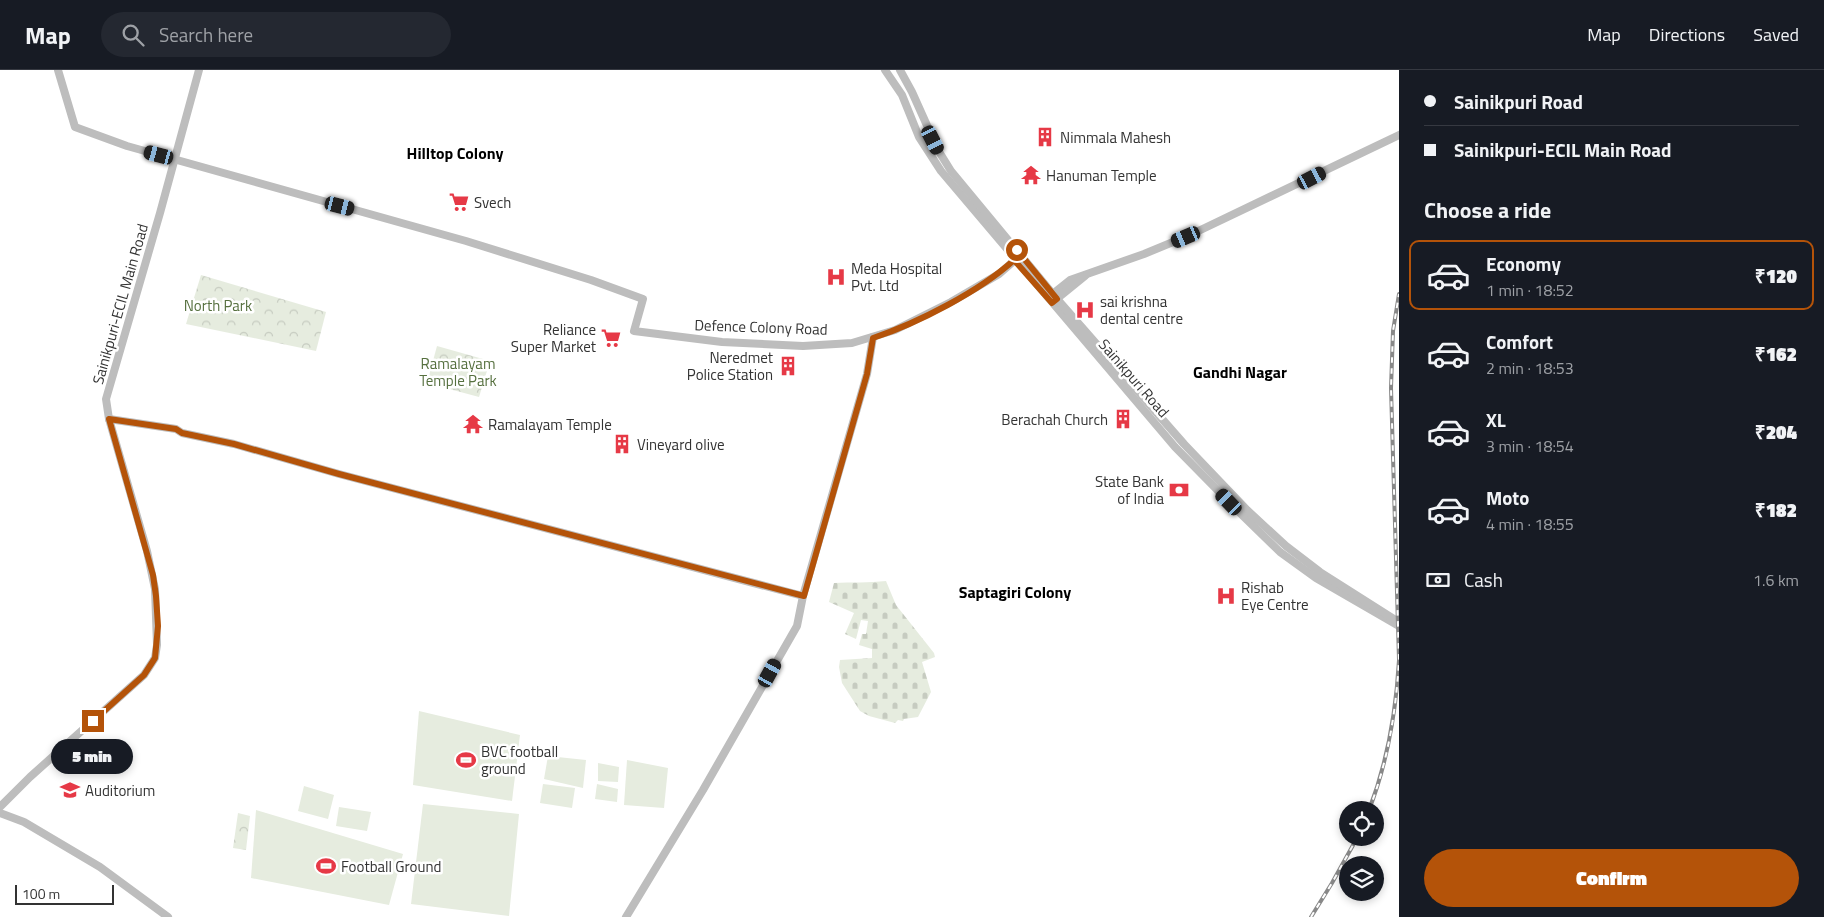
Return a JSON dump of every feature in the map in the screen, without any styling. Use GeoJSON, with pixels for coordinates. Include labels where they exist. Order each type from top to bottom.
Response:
{"type":"FeatureCollection","features":[{"type":"Feature","properties":{"kind":"main road"},"geometry":{"type":"LineString","coordinates":[[58,70],[75,128],[127,146],[175,159]]}},
{"type":"Feature","properties":{"kind":"main road","name":"Sainikpuri-ECIL Main Road"},"geometry":{"type":"LineString","coordinates":[[0,807],[144,675],[155,658],[158,626],[154,583],[148,551],[106,404],[108,390],[199,70]]}},
{"type":"Feature","properties":{"kind":"main road","name":"Sainikpuri Road"},"geometry":{"type":"LineString","coordinates":[[885,70],[902,95],[919,137],[941,171],[1014,260],[1052,298],[1184,444],[1286,546],[1320,572],[1399,622]]}},
{"type":"Feature","properties":{"kind":"main road","name":"Sainikpuri Road"},"geometry":{"type":"LineString","coordinates":[[900,70],[912,92],[934,144],[951,171],[1052,298],[1175,447],[1280,552],[1316,578],[1399,626]]}},
{"type":"Feature","properties":{"kind":"main road"},"geometry":{"type":"LineString","coordinates":[[1052,298],[1087,274],[1190,235],[1399,135]]}},
{"type":"Feature","properties":{"kind":"main road","name":"Defence Colony Road"},"geometry":{"type":"LineString","coordinates":[[175,159],[466,242],[591,280],[643,299],[634,331],[722,342],[803,346],[852,343],[873,338],[896,330],[958,298],[999,274],[1014,260]]}},
{"type":"Feature","properties":{"kind":"main road"},"geometry":{"type":"LineString","coordinates":[[626,917],[703,790],[797,626],[867,374],[873,338]]}},
{"type":"Feature","properties":{"kind":"main road"},"geometry":{"type":"LineString","coordinates":[[109,419],[176,429],[182,433],[234,444],[339,474],[804,596]]}},
{"type":"Feature","properties":{"kind":"main road"},"geometry":{"type":"LineString","coordinates":[[0,813],[24,822],[100,867],[168,917]]}},
{"type":"Feature","properties":{"kind":"green space","name":"North Park"},"geometry":{"type":"Polygon","coordinates":[[[201,275],[326,312],[316,351],[186,324],[201,275]]]}},
{"type":"Feature","properties":{"kind":"green space","name":"Ramalayam Temple Park"},"geometry":{"type":"Polygon","coordinates":[[[437,346],[490,361],[479,397],[427,383],[437,346]]]}},
{"type":"Feature","properties":{"kind":"green space"},"geometry":{"type":"Polygon","coordinates":[[[886,581],[896,605],[934,653],[935,657],[922,662],[931,692],[918,717],[904,719],[903,721],[898,720],[895,723],[869,716],[860,711],[842,683],[839,667],[840,660],[872,658],[872,649],[859,645],[862,634],[866,634],[868,621],[861,620],[856,639],[845,634],[854,613],[829,602],[834,583],[886,581]]]}},
{"type":"Feature","properties":{"kind":"green space","name":"BVC football ground"},"geometry":{"type":"Polygon","coordinates":[[[419,711],[520,735],[512,801],[413,785],[419,711]]]}},
{"type":"Feature","properties":{"kind":"green space"},"geometry":{"type":"Polygon","coordinates":[[[548,756],[586,760],[583,788],[544,779],[548,756]]]}},
{"type":"Feature","properties":{"kind":"green space"},"geometry":{"type":"Polygon","coordinates":[[[627,760],[668,768],[664,808],[624,805],[627,760]]]}},
{"type":"Feature","properties":{"kind":"green space"},"geometry":{"type":"Polygon","coordinates":[[[598,763],[619,767],[618,782],[598,781],[598,763]]]}},
{"type":"Feature","properties":{"kind":"green space"},"geometry":{"type":"Polygon","coordinates":[[[543,784],[575,788],[572,808],[540,803],[543,784]]]}},
{"type":"Feature","properties":{"kind":"green space"},"geometry":{"type":"Polygon","coordinates":[[[597,784],[618,789],[617,802],[595,799],[597,784]]]}},
{"type":"Feature","properties":{"kind":"green space"},"geometry":{"type":"Polygon","coordinates":[[[304,786],[334,795],[328,819],[298,811],[304,786]]]}},
{"type":"Feature","properties":{"kind":"green space"},"geometry":{"type":"Polygon","coordinates":[[[423,804],[519,814],[509,916],[411,904],[423,804]]]}},
{"type":"Feature","properties":{"kind":"green space"},"geometry":{"type":"Polygon","coordinates":[[[339,807],[371,812],[367,831],[336,826],[339,807]]]}},
{"type":"Feature","properties":{"kind":"green space","name":"Football Ground"},"geometry":{"type":"Polygon","coordinates":[[[256,810],[403,854],[389,905],[251,878],[256,810]]]}},
{"type":"Feature","properties":{"kind":"green space"},"geometry":{"type":"Polygon","coordinates":[[[238,813],[250,816],[246,850],[233,848],[238,813]]]}},
{"type":"Feature","properties":{"kind":"railway"},"geometry":{"type":"LineString","coordinates":[[1372,801],[1390,736],[1399,660],[1391,388],[1393,331],[1399,294]]}},
{"type":"Feature","properties":{"kind":"railway"},"geometry":{"type":"LineString","coordinates":[[1311,917],[1353,846]]}},
{"type":"Feature","properties":{"kind":"place","name":"Nimmala Mahesh"},"geometry":{"type":"Point","coordinates":[1045,137]}},
{"type":"Feature","properties":{"kind":"place","name":"Hanuman Temple"},"geometry":{"type":"Point","coordinates":[1031,175]}},
{"type":"Feature","properties":{"kind":"place","name":"Svech"},"geometry":{"type":"Point","coordinates":[459,202]}},
{"type":"Feature","properties":{"kind":"place","name":"Meda Hospital Pvt. Ltd"},"geometry":{"type":"Point","coordinates":[836,277]}},
{"type":"Feature","properties":{"kind":"place","name":"sai krishna dental centre"},"geometry":{"type":"Point","coordinates":[1085,310]}},
{"type":"Feature","properties":{"kind":"place","name":"Reliance Super Market"},"geometry":{"type":"Point","coordinates":[611,338]}},
{"type":"Feature","properties":{"kind":"place","name":"Neredmet Police Station"},"geometry":{"type":"Point","coordinates":[788,366]}},
{"type":"Feature","properties":{"kind":"place","name":"Berachah Church"},"geometry":{"type":"Point","coordinates":[1123,419]}},
{"type":"Feature","properties":{"kind":"place","name":"Ramalayam Temple"},"geometry":{"type":"Point","coordinates":[473,424]}},
{"type":"Feature","properties":{"kind":"place","name":"Vineyard olive"},"geometry":{"type":"Point","coordinates":[622,444]}},
{"type":"Feature","properties":{"kind":"place","name":"State Bank of India"},"geometry":{"type":"Point","coordinates":[1179,490]}},
{"type":"Feature","properties":{"kind":"place","name":"Rishab Eye Centre"},"geometry":{"type":"Point","coordinates":[1226,596]}},
{"type":"Feature","properties":{"kind":"place","name":"BVC football ground"},"geometry":{"type":"Point","coordinates":[466,760]}},
{"type":"Feature","properties":{"kind":"place","name":"Auditorium"},"geometry":{"type":"Point","coordinates":[70,790]}},
{"type":"Feature","properties":{"kind":"place","name":"Football Ground"},"geometry":{"type":"Point","coordinates":[326,866]}},
{"type":"Feature","properties":{"kind":"district","name":"Hilltop Colony"},"geometry":{"type":"Point","coordinates":[455,153]}},
{"type":"Feature","properties":{"kind":"district","name":"Gandhi Nagar"},"geometry":{"type":"Point","coordinates":[1240,372]}},
{"type":"Feature","properties":{"kind":"district","name":"Saptagiri Colony"},"geometry":{"type":"Point","coordinates":[1015,592]}},
{"type":"Feature","properties":{"kind":"route"},"geometry":{"type":"LineString","coordinates":[[93,721],[151,667],[158,645],[156,596],[148,551],[109,419],[176,429],[182,433],[234,444],[575,537],[804,596],[867,374],[873,338],[896,330],[958,298],[999,274],[1014,260],[1052,303],[1057,299],[1017,250]]}}]}
